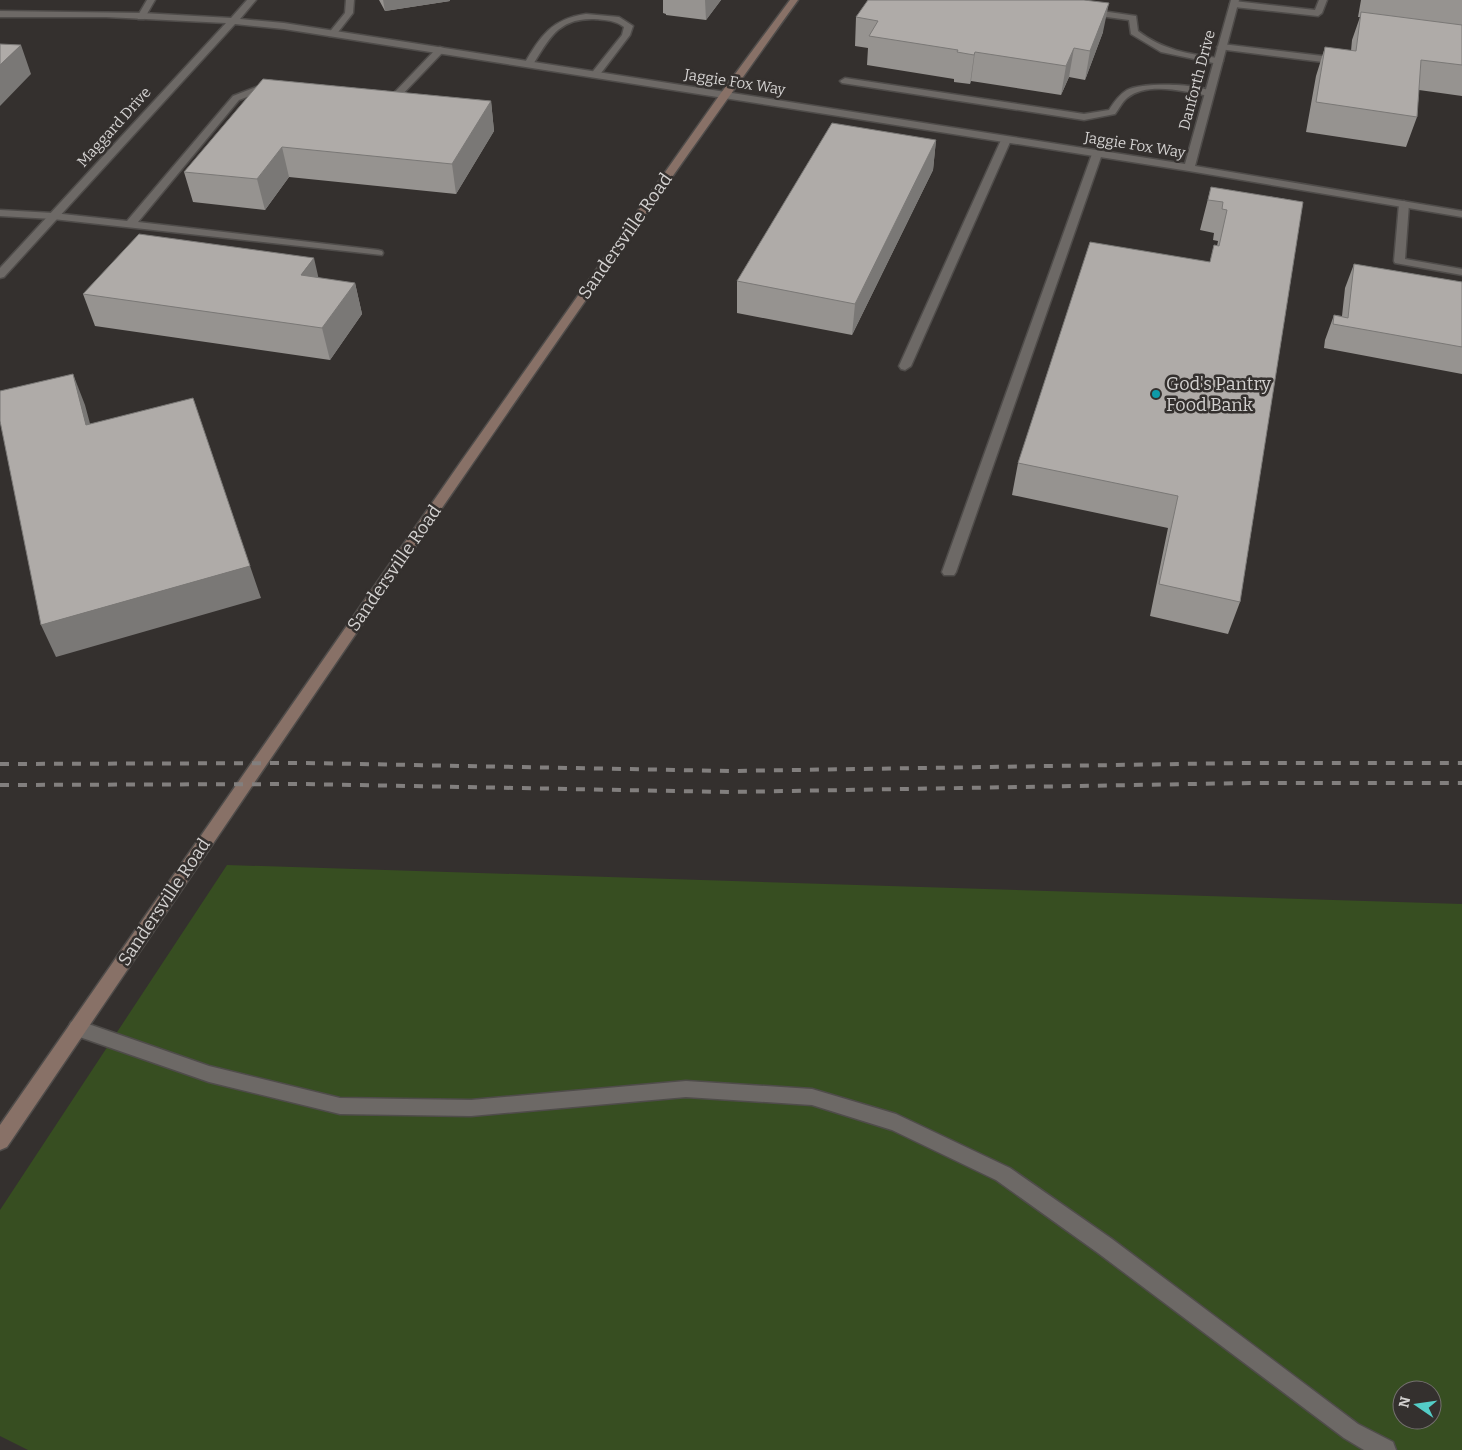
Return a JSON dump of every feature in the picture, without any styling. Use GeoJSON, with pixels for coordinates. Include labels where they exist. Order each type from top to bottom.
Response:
{"type":"FeatureCollection","features":[{"type":"Feature","properties":{"kind":"street"},"geometry":{"type":"LineString","coordinates":[[141,16],[151,0]]}},
{"type":"Feature","properties":{"kind":"street","name":"Maggard Drive"},"geometry":{"type":"LineString","coordinates":[[0,275],[252,0]]}},
{"type":"Feature","properties":{"kind":"street"},"geometry":{"type":"LineString","coordinates":[[332,34],[349,12],[350,0]]}},
{"type":"Feature","properties":{"kind":"street","name":"Sandersville Road"},"geometry":{"type":"LineString","coordinates":[[0,1141],[466,463],[724,95],[794,0]]}},
{"type":"Feature","properties":{"kind":"street"},"geometry":{"type":"LineString","coordinates":[[1234,2],[1318,13],[1323,0]]}},
{"type":"Feature","properties":{"kind":"street","name":"Danforth Drive"},"geometry":{"type":"LineString","coordinates":[[1189,168],[1234,2]]}},
{"type":"Feature","properties":{"kind":"street"},"geometry":{"type":"LineString","coordinates":[[1077,10],[1133,18],[1134,32],[1150,45],[1170,53],[1218,61]]}},
{"type":"Feature","properties":{"kind":"street","name":"Jaggie Fox Way"},"geometry":{"type":"LineString","coordinates":[[0,14],[141,16],[232,20],[440,50],[1189,168],[1462,214]]}},
{"type":"Feature","properties":{"kind":"street"},"geometry":{"type":"LineString","coordinates":[[529,64],[544,39],[563,21],[578,17],[598,16],[620,19],[629,26],[626,35],[595,75]]}},
{"type":"Feature","properties":{"kind":"street"},"geometry":{"type":"LineString","coordinates":[[1222,46],[1331,60]]}},
{"type":"Feature","properties":{"kind":"street"},"geometry":{"type":"LineString","coordinates":[[374,96],[394,98],[440,50]]}},
{"type":"Feature","properties":{"kind":"street"},"geometry":{"type":"LineString","coordinates":[[845,81],[1084,118],[1112,112],[1124,96],[1136,89],[1153,86],[1209,93]]}},
{"type":"Feature","properties":{"kind":"street"},"geometry":{"type":"LineString","coordinates":[[130,225],[236,98],[264,87],[284,89]]}},
{"type":"Feature","properties":{"kind":"street"},"geometry":{"type":"LineString","coordinates":[[904,366],[1006,140]]}},
{"type":"Feature","properties":{"kind":"street"},"geometry":{"type":"LineString","coordinates":[[949,572],[1097,154]]}},
{"type":"Feature","properties":{"kind":"street"},"geometry":{"type":"LineString","coordinates":[[1404,204],[1399,261],[1462,272]]}},
{"type":"Feature","properties":{"kind":"street"},"geometry":{"type":"LineString","coordinates":[[0,213],[53,216],[378,253]]}},
{"type":"Feature","properties":{"kind":"street"},"geometry":{"type":"LineString","coordinates":[[77,1028],[209,1074],[340,1106],[471,1108],[686,1089],[812,1097],[896,1123],[1002,1174],[1105,1246],[1351,1431],[1385,1450]]}},
{"type":"Feature","properties":{"kind":"green space"},"geometry":{"type":"Polygon","coordinates":[[[227,865],[1462,904],[1462,1450],[28,1450],[0,1436],[0,1210],[227,865]]]}},
{"type":"Feature","properties":{"kind":"building"},"geometry":{"type":"Polygon","coordinates":[[[868,0],[1084,0],[1109,3],[1090,51],[1074,48],[1066,66],[975,52],[974,55],[957,52],[958,50],[869,36],[878,21],[856,17],[868,0]]]}},
{"type":"Feature","properties":{"kind":"building"},"geometry":{"type":"Polygon","coordinates":[[[1361,12],[1462,25],[1462,65],[1421,60],[1417,117],[1316,102],[1325,47],[1356,51],[1361,12]]]}},
{"type":"Feature","properties":{"kind":"building"},"geometry":{"type":"Polygon","coordinates":[[[0,44],[21,45],[0,65],[0,44]]]}},
{"type":"Feature","properties":{"kind":"building"},"geometry":{"type":"Polygon","coordinates":[[[263,79],[491,101],[452,164],[282,147],[257,179],[184,172],[263,79]]]}},
{"type":"Feature","properties":{"kind":"building"},"geometry":{"type":"Polygon","coordinates":[[[832,123],[936,140],[855,304],[737,281],[832,123]]]}},
{"type":"Feature","properties":{"kind":"building","name":"God's Pantry Food Bank"},"geometry":{"type":"Polygon","coordinates":[[[1211,187],[1303,202],[1240,602],[1159,584],[1178,496],[1018,463],[1090,242],[1210,262],[1214,245],[1219,246],[1227,210],[1222,209],[1223,202],[1208,200],[1211,187]]]}},
{"type":"Feature","properties":{"kind":"building"},"geometry":{"type":"Polygon","coordinates":[[[139,234],[314,258],[301,275],[355,283],[322,328],[83,294],[139,234]]]}},
{"type":"Feature","properties":{"kind":"building"},"geometry":{"type":"Polygon","coordinates":[[[1354,264],[1462,282],[1462,347],[1333,324],[1334,315],[1348,318],[1354,264]]]}},
{"type":"Feature","properties":{"kind":"building"},"geometry":{"type":"Polygon","coordinates":[[[73,374],[86,425],[193,398],[250,566],[41,625],[0,421],[0,391],[73,374]]]}},
{"type":"Feature","properties":{"kind":"railway"},"geometry":{"type":"LineString","coordinates":[[0,764],[306,763],[730,771],[1244,763],[1462,763]]}},
{"type":"Feature","properties":{"kind":"railway"},"geometry":{"type":"LineString","coordinates":[[0,785],[301,784],[730,792],[1250,783],[1462,783]]}},
{"type":"Feature","properties":{"kind":"place","name":"God's Pantry Food Bank"},"geometry":{"type":"Point","coordinates":[1156,394]}}]}
